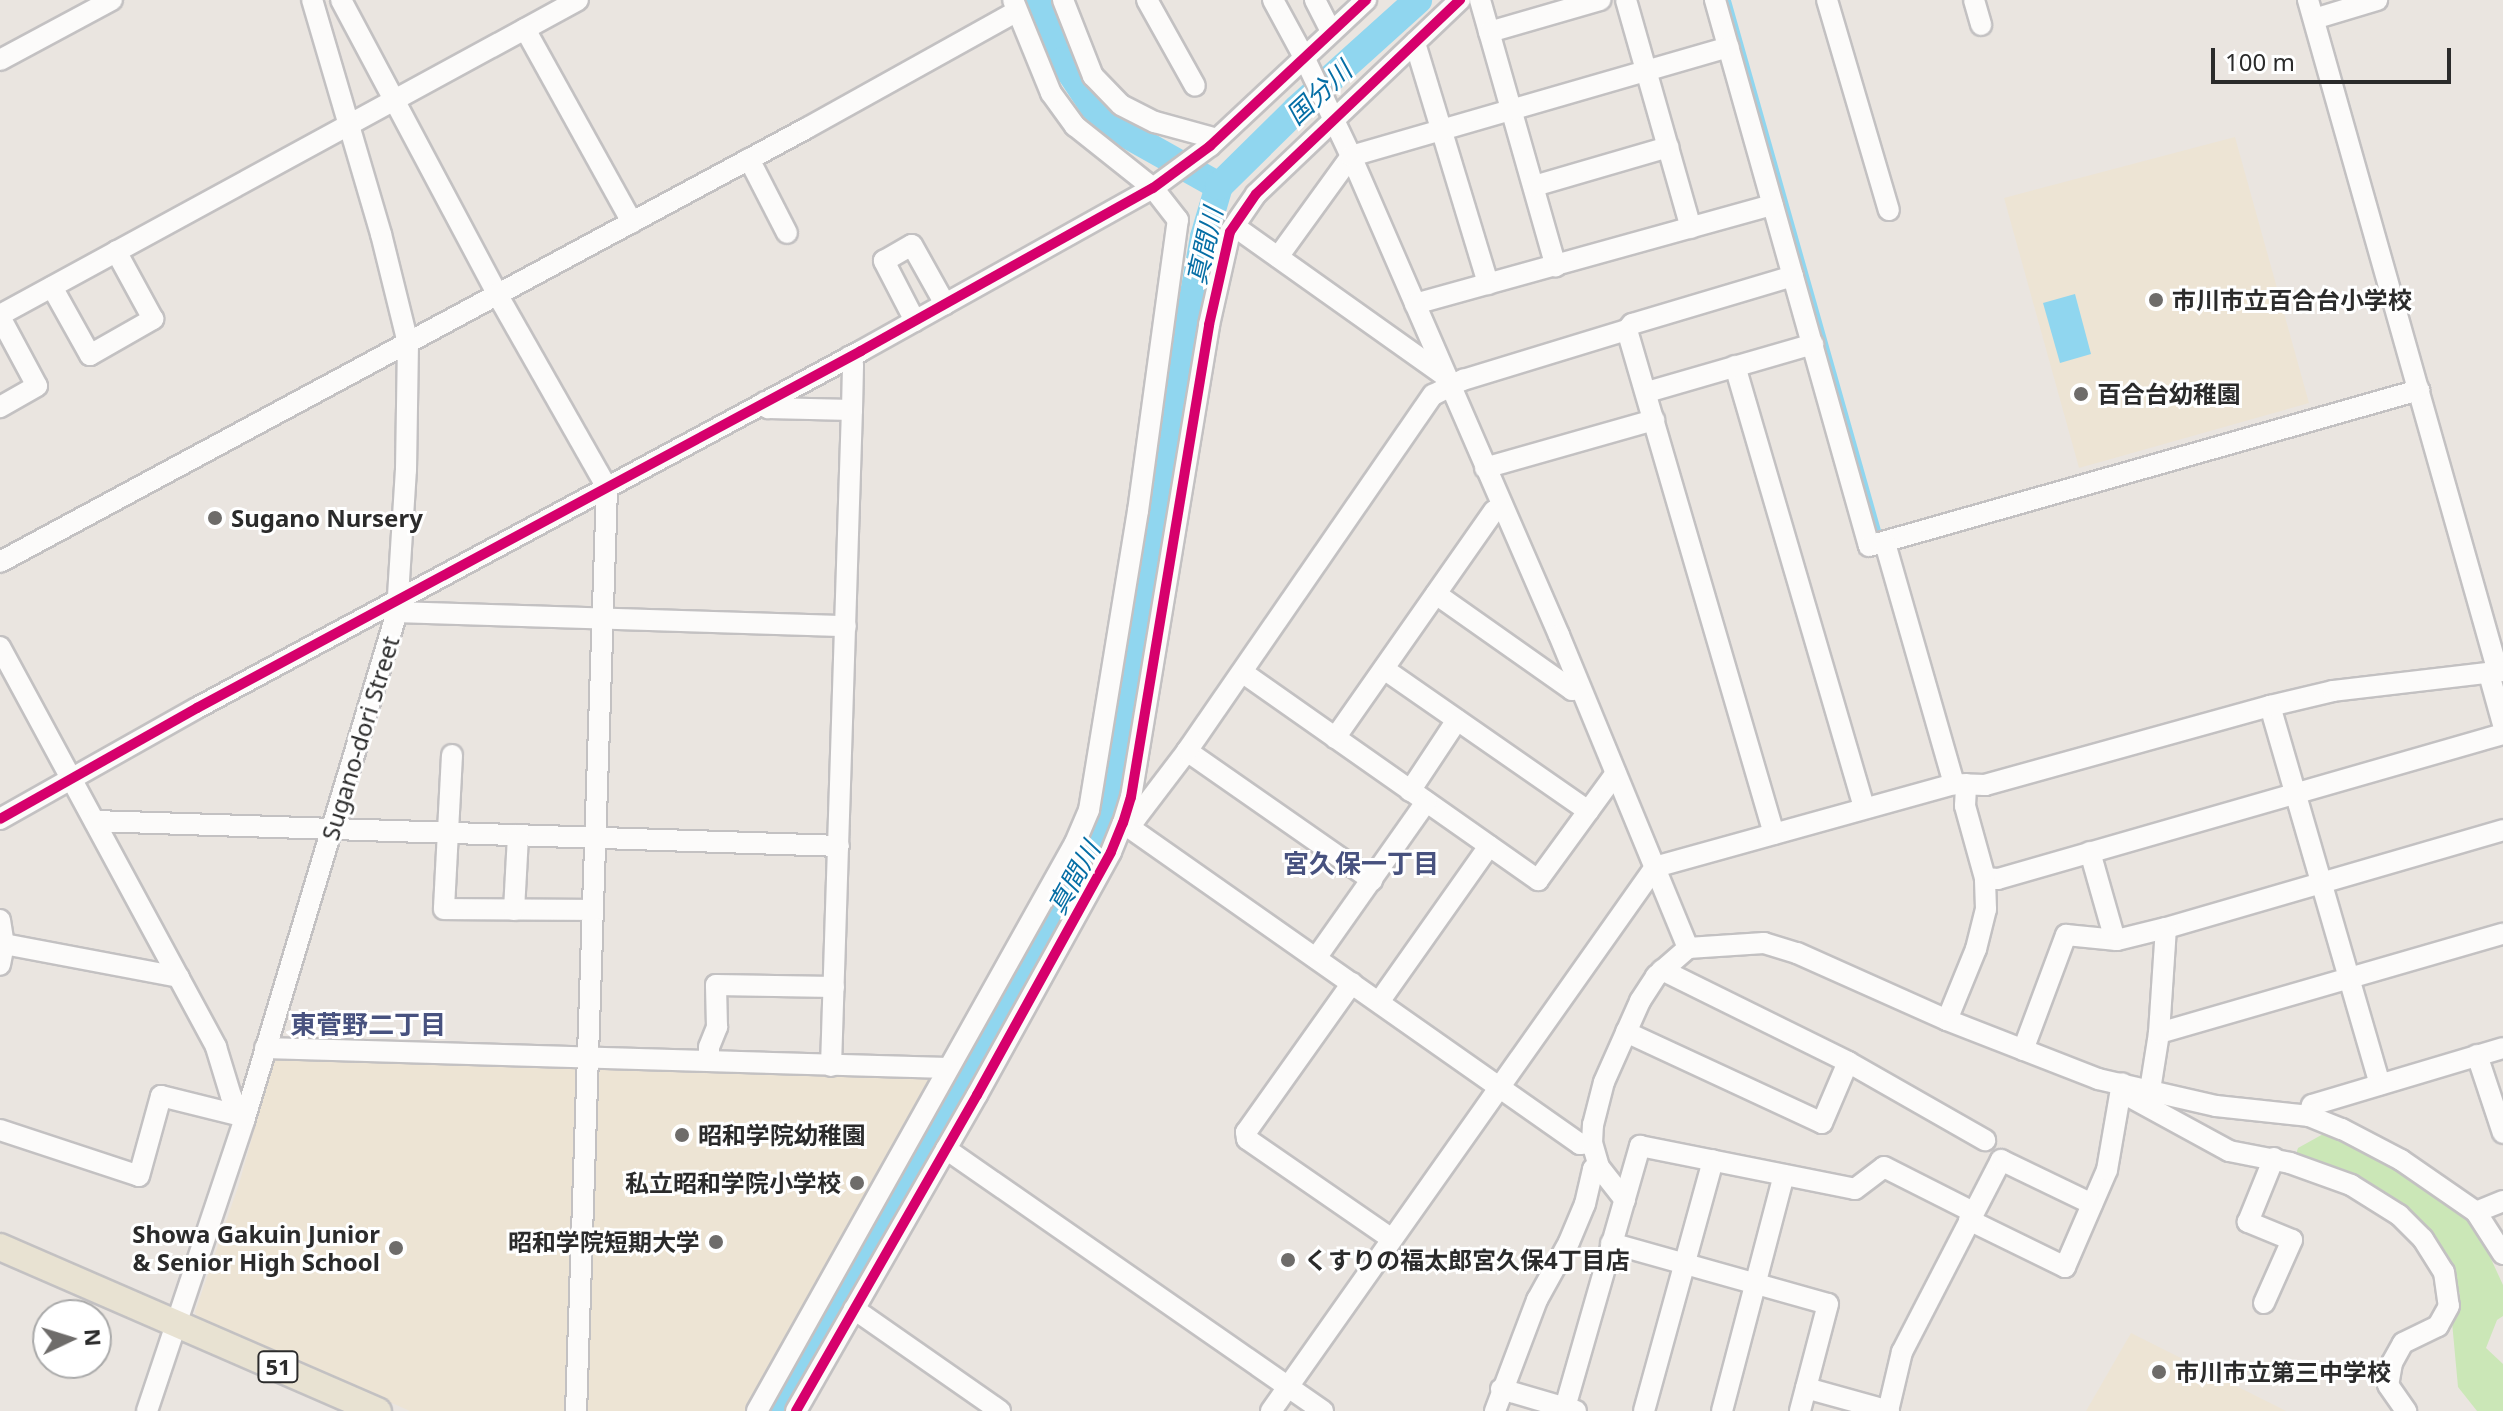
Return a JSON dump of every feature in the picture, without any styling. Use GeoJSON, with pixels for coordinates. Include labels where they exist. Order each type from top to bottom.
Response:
{"type":"FeatureCollection","features":[{"type":"Feature","properties":{"kind":"main road","name":"51"},"geometry":{"type":"LineString","coordinates":[[0,1247],[378,1411]]}},
{"type":"Feature","properties":{"kind":"street"},"geometry":{"type":"LineString","coordinates":[[0,60],[112,0]]}},
{"type":"Feature","properties":{"kind":"street","name":"Sugano-dori Street"},"geometry":{"type":"LineString","coordinates":[[147,1411],[243,1119],[398,607],[406,470],[408,343],[381,234],[312,0]]}},
{"type":"Feature","properties":{"kind":"street"},"geometry":{"type":"LineString","coordinates":[[341,0],[497,294],[607,488],[576,1411]]}},
{"type":"Feature","properties":{"kind":"street"},"geometry":{"type":"LineString","coordinates":[[0,407],[37,386],[0,316],[578,0]]}},
{"type":"Feature","properties":{"kind":"street"},"geometry":{"type":"LineString","coordinates":[[1147,0],[1195,86]]}},
{"type":"Feature","properties":{"kind":"street"},"geometry":{"type":"LineString","coordinates":[[1273,0],[1308,64],[1351,156],[1688,948]]}},
{"type":"Feature","properties":{"kind":"street"},"geometry":{"type":"LineString","coordinates":[[1315,0],[1331,32]]}},
{"type":"Feature","properties":{"kind":"street"},"geometry":{"type":"LineString","coordinates":[[0,819],[71,776],[398,607],[607,488],[1153,188],[1308,64],[1331,32],[1366,0]]}},
{"type":"Feature","properties":{"kind":"street"},"geometry":{"type":"LineString","coordinates":[[796,1411],[946,1149],[1111,852],[1123,823],[1131,797],[1209,325],[1221,263],[1234,226],[1256,194],[1333,117],[1460,0]]}},
{"type":"Feature","properties":{"kind":"street"},"geometry":{"type":"LineString","coordinates":[[1480,0],[1556,266]]}},
{"type":"Feature","properties":{"kind":"street"},"geometry":{"type":"LineString","coordinates":[[1489,32],[1600,0]]}},
{"type":"Feature","properties":{"kind":"street"},"geometry":{"type":"LineString","coordinates":[[1626,0],[1691,228]]}},
{"type":"Feature","properties":{"kind":"street"},"geometry":{"type":"LineString","coordinates":[[1715,0],[1869,546],[2419,390]]}},
{"type":"Feature","properties":{"kind":"street"},"geometry":{"type":"LineString","coordinates":[[1827,0],[1889,210]]}},
{"type":"Feature","properties":{"kind":"street"},"geometry":{"type":"LineString","coordinates":[[1974,0],[1981,25]]}},
{"type":"Feature","properties":{"kind":"street"},"geometry":{"type":"LineString","coordinates":[[2377,0],[2311,10],[2497,672],[2503,724]]}},
{"type":"Feature","properties":{"kind":"street"},"geometry":{"type":"LineString","coordinates":[[1064,1],[1093,76],[1121,105],[1155,122],[1213,142]]}},
{"type":"Feature","properties":{"kind":"street"},"geometry":{"type":"LineString","coordinates":[[0,562],[749,159],[1015,5],[1051,93],[1075,126],[1153,188],[1178,220],[1138,511],[1089,810],[1075,843],[757,1411]]}},
{"type":"Feature","properties":{"kind":"street"},"geometry":{"type":"LineString","coordinates":[[525,29],[632,222]]}},
{"type":"Feature","properties":{"kind":"street"},"geometry":{"type":"LineString","coordinates":[[1415,43],[1488,284]]}},
{"type":"Feature","properties":{"kind":"street"},"geometry":{"type":"LineString","coordinates":[[1278,257],[1351,156],[1729,47]]}},
{"type":"Feature","properties":{"kind":"street"},"geometry":{"type":"LineString","coordinates":[[1534,186],[1668,147]]}},
{"type":"Feature","properties":{"kind":"street"},"geometry":{"type":"LineString","coordinates":[[749,159],[787,233]]}},
{"type":"Feature","properties":{"kind":"street"},"geometry":{"type":"LineString","coordinates":[[1415,304],[1773,205]]}},
{"type":"Feature","properties":{"kind":"street"},"geometry":{"type":"LineString","coordinates":[[1234,226],[1446,380]]}},
{"type":"Feature","properties":{"kind":"street"},"geometry":{"type":"LineString","coordinates":[[915,321],[884,261],[912,245],[945,304]]}},
{"type":"Feature","properties":{"kind":"street"},"geometry":{"type":"LineString","coordinates":[[52,287],[90,355],[153,319],[116,251]]}},
{"type":"Feature","properties":{"kind":"street"},"geometry":{"type":"LineString","coordinates":[[1123,823],[1136,818],[1187,751],[1446,380],[1627,330],[1632,324],[1793,276]]}},
{"type":"Feature","properties":{"kind":"street"},"geometry":{"type":"LineString","coordinates":[[1627,330],[1774,834]]}},
{"type":"Feature","properties":{"kind":"street"},"geometry":{"type":"LineString","coordinates":[[1647,392],[1813,344]]}},
{"type":"Feature","properties":{"kind":"street"},"geometry":{"type":"LineString","coordinates":[[831,1066],[852,410],[853,365],[849,357]]}},
{"type":"Feature","properties":{"kind":"street"},"geometry":{"type":"LineString","coordinates":[[1735,366],[1864,808]]}},
{"type":"Feature","properties":{"kind":"street"},"geometry":{"type":"LineString","coordinates":[[765,402],[768,408],[852,410]]}},
{"type":"Feature","properties":{"kind":"street"},"geometry":{"type":"LineString","coordinates":[[1485,468],[1654,420]]}},
{"type":"Feature","properties":{"kind":"street"},"geometry":{"type":"LineString","coordinates":[[1335,738],[1494,511],[1502,507]]}},
{"type":"Feature","properties":{"kind":"street"},"geometry":{"type":"LineString","coordinates":[[1885,543],[1960,784],[1985,878],[1986,909],[1976,949],[1947,1020]]}},
{"type":"Feature","properties":{"kind":"street"},"geometry":{"type":"LineString","coordinates":[[1436,594],[1572,690],[1579,689]]}},
{"type":"Feature","properties":{"kind":"street"},"geometry":{"type":"LineString","coordinates":[[398,607],[603,619],[846,626]]}},
{"type":"Feature","properties":{"kind":"street"},"geometry":{"type":"LineString","coordinates":[[0,647],[216,1047],[231,1096],[243,1119]]}},
{"type":"Feature","properties":{"kind":"street"},"geometry":{"type":"LineString","coordinates":[[1384,669],[1588,811]]}},
{"type":"Feature","properties":{"kind":"street"},"geometry":{"type":"LineString","coordinates":[[1242,672],[1538,880],[1616,773]]}},
{"type":"Feature","properties":{"kind":"street"},"geometry":{"type":"LineString","coordinates":[[1271,1411],[1655,867],[1864,808],[1960,784],[1985,785],[2333,691],[2497,672]]}},
{"type":"Feature","properties":{"kind":"street"},"geometry":{"type":"LineString","coordinates":[[2270,706],[2380,1084]]}},
{"type":"Feature","properties":{"kind":"street"},"geometry":{"type":"LineString","coordinates":[[1316,958],[1372,880],[1457,720]]}},
{"type":"Feature","properties":{"kind":"street"},"geometry":{"type":"LineString","coordinates":[[1985,878],[1998,879],[2503,734]]}},
{"type":"Feature","properties":{"kind":"street"},"geometry":{"type":"LineString","coordinates":[[1187,751],[1372,880]]}},
{"type":"Feature","properties":{"kind":"street"},"geometry":{"type":"LineString","coordinates":[[452,755],[444,909],[593,910]]}},
{"type":"Feature","properties":{"kind":"street"},"geometry":{"type":"LineString","coordinates":[[95,821],[839,846]]}},
{"type":"Feature","properties":{"kind":"street"},"geometry":{"type":"LineString","coordinates":[[1123,823],[1580,1144],[1592,1143]]}},
{"type":"Feature","properties":{"kind":"street"},"geometry":{"type":"LineString","coordinates":[[2023,1050],[2066,935],[2115,940],[2166,928],[2503,830]]}},
{"type":"Feature","properties":{"kind":"street"},"geometry":{"type":"LineString","coordinates":[[514,910],[518,835]]}},
{"type":"Feature","properties":{"kind":"street"},"geometry":{"type":"LineString","coordinates":[[1379,1002],[1489,846]]}},
{"type":"Feature","properties":{"kind":"street"},"geometry":{"type":"LineString","coordinates":[[2090,852],[2115,940]]}},
{"type":"Feature","properties":{"kind":"street"},"geometry":{"type":"LineString","coordinates":[[0,920],[4,944],[0,965]]}},
{"type":"Feature","properties":{"kind":"street"},"geometry":{"type":"LineString","coordinates":[[2150,1090],[2159,1033],[2166,928]]}},
{"type":"Feature","properties":{"kind":"street"},"geometry":{"type":"LineString","coordinates":[[2159,1033],[2503,934]]}},
{"type":"Feature","properties":{"kind":"street"},"geometry":{"type":"LineString","coordinates":[[1625,1200],[1599,1167],[1592,1143],[1604,1082],[1640,1001],[1662,970],[1688,948],[1764,943],[1797,953],[1947,1020],[2122,1087],[2150,1090],[2216,1106],[2309,1116],[2401,1160],[2476,1212],[2503,1254]]}},
{"type":"Feature","properties":{"kind":"street"},"geometry":{"type":"LineString","coordinates":[[4,944],[179,977]]}},
{"type":"Feature","properties":{"kind":"street"},"geometry":{"type":"LineString","coordinates":[[1662,970],[1848,1062],[1985,1140]]}},
{"type":"Feature","properties":{"kind":"street"},"geometry":{"type":"LineString","coordinates":[[1352,983],[1246,1132],[1247,1139],[1392,1239]]}},
{"type":"Feature","properties":{"kind":"street"},"geometry":{"type":"LineString","coordinates":[[709,1061],[709,1047],[717,1027],[716,985],[834,987]]}},
{"type":"Feature","properties":{"kind":"street"},"geometry":{"type":"LineString","coordinates":[[1626,1032],[1822,1123],[1848,1062]]}},
{"type":"Feature","properties":{"kind":"street"},"geometry":{"type":"LineString","coordinates":[[265,1048],[948,1068]]}},
{"type":"Feature","properties":{"kind":"street"},"geometry":{"type":"LineString","coordinates":[[2309,1116],[2312,1105],[2503,1048]]}},
{"type":"Feature","properties":{"kind":"street"},"geometry":{"type":"LineString","coordinates":[[2477,1055],[2503,1133]]}},
{"type":"Feature","properties":{"kind":"street"},"geometry":{"type":"LineString","coordinates":[[2122,1087],[2229,1151],[2274,1158],[2351,1185],[2399,1215],[2435,1253],[2448,1291],[2446,1315],[2438,1326],[2403,1343],[2388,1376],[2391,1391],[2406,1411]]}},
{"type":"Feature","properties":{"kind":"street"},"geometry":{"type":"LineString","coordinates":[[1501,1389],[1568,1410],[1611,1243],[1640,1146],[1855,1189],[1884,1167],[2065,1267],[2107,1170],[2122,1087]]}},
{"type":"Feature","properties":{"kind":"street"},"geometry":{"type":"LineString","coordinates":[[0,1130],[139,1176],[161,1096],[243,1119]]}},
{"type":"Feature","properties":{"kind":"street"},"geometry":{"type":"LineString","coordinates":[[946,1149],[1323,1411]]}},
{"type":"Feature","properties":{"kind":"street"},"geometry":{"type":"LineString","coordinates":[[2264,1303],[2292,1240],[2248,1222],[2274,1158]]}},
{"type":"Feature","properties":{"kind":"street"},"geometry":{"type":"LineString","coordinates":[[1644,1411],[1713,1160]]}},
{"type":"Feature","properties":{"kind":"street"},"geometry":{"type":"LineString","coordinates":[[1806,1388],[1888,1411],[1902,1352],[2001,1160],[2092,1204]]}},
{"type":"Feature","properties":{"kind":"street"},"geometry":{"type":"LineString","coordinates":[[1495,1411],[1537,1300],[1580,1217],[1593,1169],[1599,1167]]}},
{"type":"Feature","properties":{"kind":"street"},"geometry":{"type":"LineString","coordinates":[[1722,1411],[1784,1175]]}},
{"type":"Feature","properties":{"kind":"street"},"geometry":{"type":"LineString","coordinates":[[2476,1212],[2503,1201]]}},
{"type":"Feature","properties":{"kind":"street"},"geometry":{"type":"LineString","coordinates":[[1611,1243],[1828,1304],[1800,1411]]}},
{"type":"Feature","properties":{"kind":"street"},"geometry":{"type":"LineString","coordinates":[[854,1309],[1000,1411]]}},
{"type":"Feature","properties":{"kind":"shaded area","name":"市川市立百合台小学校"},"geometry":{"type":"Polygon","coordinates":[[[2235,137],[2309,403],[2079,468],[2004,198],[2235,137]]]}},
{"type":"Feature","properties":{"kind":"shaded area","name":"Showa Gakuin Junior & Senior High School"},"geometry":{"type":"Polygon","coordinates":[[[276,1053],[578,1063],[571,1411],[410,1411],[197,1317],[195,1312],[239,1184],[276,1053]]]}},
{"type":"Feature","properties":{"kind":"shaded area","name":"昭和学院短期大学"},"geometry":{"type":"Polygon","coordinates":[[[594,1067],[936,1073],[750,1411],[581,1411],[594,1067]]]}},
{"type":"Feature","properties":{"kind":"shaded area","name":"市川市立第三中学校"},"geometry":{"type":"Polygon","coordinates":[[[2131,1333],[2286,1411],[2086,1411],[2131,1333]]]}},
{"type":"Feature","properties":{"kind":"green space"},"geometry":{"type":"Polygon","coordinates":[[[2325,1133],[2346,1136],[2458,1207],[2480,1235],[2503,1285],[2503,1316],[2497,1320],[2486,1348],[2503,1364],[2503,1411],[2477,1411],[2458,1387],[2452,1322],[2460,1294],[2429,1234],[2295,1157],[2298,1148],[2325,1133]]]}},
{"type":"Feature","properties":{"kind":"water"},"geometry":{"type":"Polygon","coordinates":[[[2075,294],[2091,354],[2060,363],[2043,303],[2075,294]]]}},
{"type":"Feature","properties":{"kind":"waterway"},"geometry":{"type":"LineString","coordinates":[[1037,0],[1063,61],[1103,121],[1219,186]]}},
{"type":"Feature","properties":{"kind":"waterway","name":"真間川"},"geometry":{"type":"LineString","coordinates":[[772,1411],[1098,837],[1204,237],[1219,186],[1297,109],[1418,0]]}},
{"type":"Feature","properties":{"kind":"waterway"},"geometry":{"type":"LineString","coordinates":[[1728,0],[1878,530]]}},
{"type":"Feature","properties":{"kind":"cycle path"},"geometry":{"type":"LineString","coordinates":[[0,819],[197,708],[861,351],[1153,188],[1210,146],[1366,0]]}},
{"type":"Feature","properties":{"kind":"cycle path"},"geometry":{"type":"LineString","coordinates":[[796,1411],[977,1095],[1111,852],[1123,823],[1131,797],[1209,325],[1230,232],[1256,194],[1460,0]]}},
{"type":"Feature","properties":{"kind":"place","name":"市川市立百合台小学校"},"geometry":{"type":"Point","coordinates":[2156,300]}},
{"type":"Feature","properties":{"kind":"place","name":"百合台幼稚園"},"geometry":{"type":"Point","coordinates":[2081,394]}},
{"type":"Feature","properties":{"kind":"place","name":"Sugano Nursery"},"geometry":{"type":"Point","coordinates":[215,518]}},
{"type":"Feature","properties":{"kind":"place","name":"昭和学院幼稚園"},"geometry":{"type":"Point","coordinates":[682,1135]}},
{"type":"Feature","properties":{"kind":"place","name":"私立昭和学院小学校"},"geometry":{"type":"Point","coordinates":[857,1183]}},
{"type":"Feature","properties":{"kind":"place","name":"昭和学院短期大学"},"geometry":{"type":"Point","coordinates":[716,1242]}},
{"type":"Feature","properties":{"kind":"place","name":"Showa Gakuin Junior & Senior High School"},"geometry":{"type":"Point","coordinates":[396,1248]}},
{"type":"Feature","properties":{"kind":"place","name":"くすりの福太郎宮久保4丁目店"},"geometry":{"type":"Point","coordinates":[1288,1260]}},
{"type":"Feature","properties":{"kind":"place","name":"市川市立第三中学校"},"geometry":{"type":"Point","coordinates":[2159,1372]}},
{"type":"Feature","properties":{"kind":"district","name":"宮久保一丁目"},"geometry":{"type":"Point","coordinates":[1361,864]}},
{"type":"Feature","properties":{"kind":"district","name":"東菅野二丁目"},"geometry":{"type":"Point","coordinates":[368,1025]}},
{"type":"Feature","properties":{"kind":"water label","name":"国分川"},"geometry":{"type":"Point","coordinates":[1319,93]}}]}
